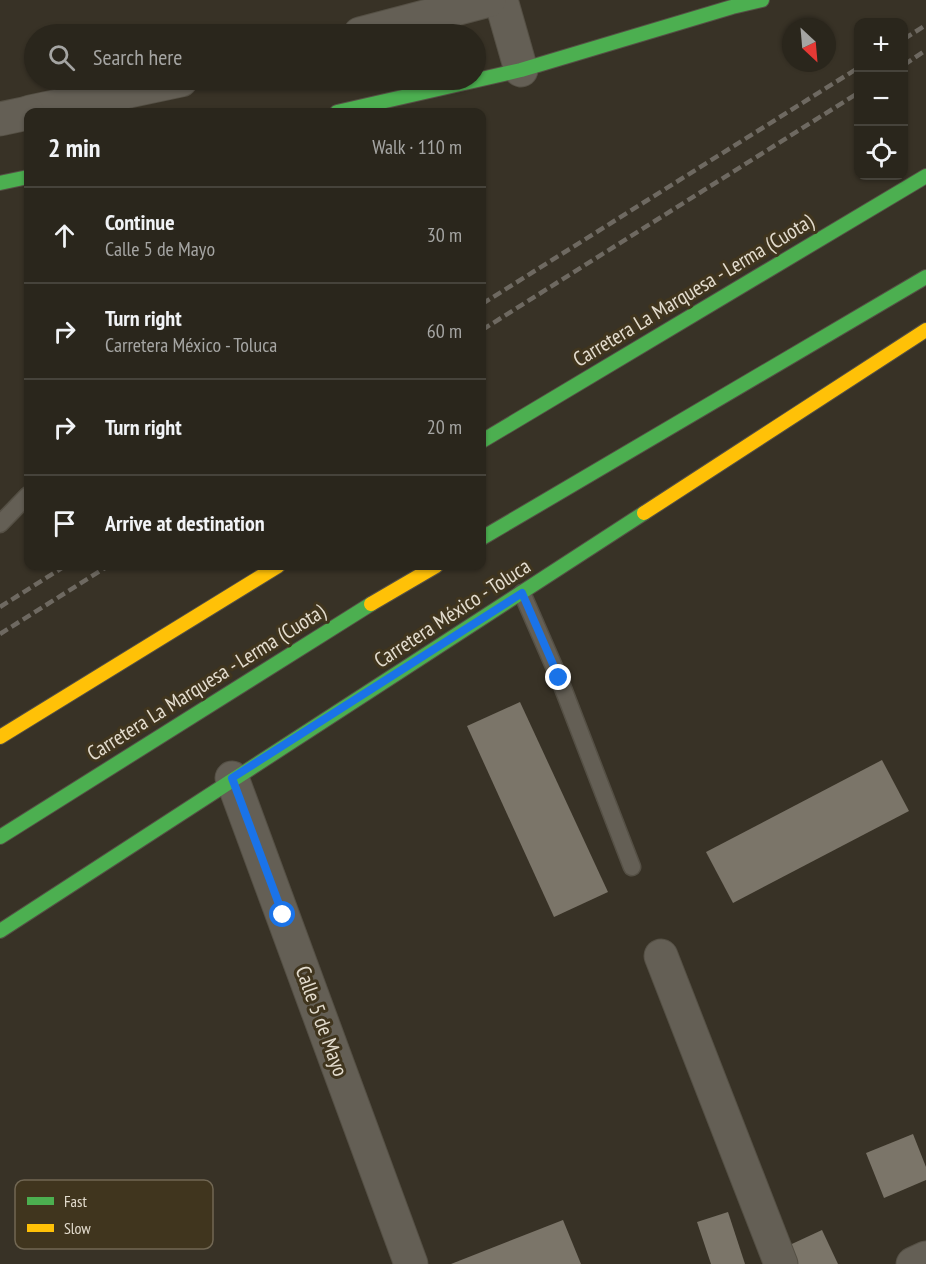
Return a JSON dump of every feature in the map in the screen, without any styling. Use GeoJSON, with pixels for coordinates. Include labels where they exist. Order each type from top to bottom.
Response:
{"type":"FeatureCollection","features":[{"type":"Feature","properties":{"kind":"main road"},"geometry":{"type":"LineString","coordinates":[[486,78],[762,0]]}},
{"type":"Feature","properties":{"kind":"main road"},"geometry":{"type":"LineString","coordinates":[[355,108],[434,90]]}},
{"type":"Feature","properties":{"kind":"main road","name":"Carretera La Marquesa - Lerma (Cuota)"},"geometry":{"type":"LineString","coordinates":[[486,439],[926,176]]}},
{"type":"Feature","properties":{"kind":"main road"},"geometry":{"type":"LineString","coordinates":[[0,183],[24,178]]}},
{"type":"Feature","properties":{"kind":"main road"},"geometry":{"type":"LineString","coordinates":[[486,536],[926,277]]}},
{"type":"Feature","properties":{"kind":"main road","name":"Carretera México - Toluca"},"geometry":{"type":"LineString","coordinates":[[0,931],[232,778],[522,593],[926,330]]}},
{"type":"Feature","properties":{"kind":"main road"},"geometry":{"type":"LineString","coordinates":[[0,737],[271,570]]}},
{"type":"Feature","properties":{"kind":"main road","name":"Carretera La Marquesa - Lerma (Cuota)"},"geometry":{"type":"LineString","coordinates":[[0,837],[356,613],[429,570]]}},
{"type":"Feature","properties":{"kind":"street"},"geometry":{"type":"LineString","coordinates":[[398,24],[489,0]]}},
{"type":"Feature","properties":{"kind":"street"},"geometry":{"type":"LineString","coordinates":[[501,0],[521,70]]}},
{"type":"Feature","properties":{"kind":"street"},"geometry":{"type":"LineString","coordinates":[[52,108],[135,90]]}},
{"type":"Feature","properties":{"kind":"street"},"geometry":{"type":"LineString","coordinates":[[0,119],[24,114]]}},
{"type":"Feature","properties":{"kind":"street","name":"Calle 5 de Mayo"},"geometry":{"type":"LineString","coordinates":[[232,778],[411,1264]]}},
{"type":"Feature","properties":{"kind":"street"},"geometry":{"type":"LineString","coordinates":[[661,956],[781,1264]]}},
{"type":"Feature","properties":{"kind":"street"},"geometry":{"type":"LineString","coordinates":[[913,1264],[926,1258]]}},
{"type":"Feature","properties":{"kind":"lane"},"geometry":{"type":"LineString","coordinates":[[0,525],[24,499]]}},
{"type":"Feature","properties":{"kind":"lane"},"geometry":{"type":"LineString","coordinates":[[522,593],[559,678],[632,867]]}},
{"type":"Feature","properties":{"kind":"building"},"geometry":{"type":"Polygon","coordinates":[[[520,702],[608,892],[554,917],[467,726],[520,702]]]}},
{"type":"Feature","properties":{"kind":"building"},"geometry":{"type":"Polygon","coordinates":[[[882,760],[909,811],[733,903],[706,852],[882,760]]]}},
{"type":"Feature","properties":{"kind":"building"},"geometry":{"type":"Polygon","coordinates":[[[913,1134],[926,1167],[926,1180],[884,1198],[866,1153],[913,1134]]]}},
{"type":"Feature","properties":{"kind":"building"},"geometry":{"type":"Polygon","coordinates":[[[728,1212],[745,1264],[711,1264],[697,1222],[728,1212]]]}},
{"type":"Feature","properties":{"kind":"building"},"geometry":{"type":"Polygon","coordinates":[[[563,1220],[581,1264],[451,1264],[563,1220]]]}},
{"type":"Feature","properties":{"kind":"building"},"geometry":{"type":"Polygon","coordinates":[[[822,1230],[838,1264],[789,1264],[781,1249],[822,1230]]]}},
{"type":"Feature","properties":{"kind":"railway"},"geometry":{"type":"LineString","coordinates":[[908,36],[926,25]]}},
{"type":"Feature","properties":{"kind":"railway"},"geometry":{"type":"LineString","coordinates":[[908,62],[926,50]]}},
{"type":"Feature","properties":{"kind":"railway"},"geometry":{"type":"LineString","coordinates":[[486,301],[854,71]]}},
{"type":"Feature","properties":{"kind":"railway"},"geometry":{"type":"LineString","coordinates":[[486,327],[854,96]]}},
{"type":"Feature","properties":{"kind":"railway"},"geometry":{"type":"LineString","coordinates":[[0,607],[59,570]]}},
{"type":"Feature","properties":{"kind":"railway"},"geometry":{"type":"LineString","coordinates":[[0,634],[102,570]]}},
{"type":"Feature","properties":{"kind":"traffic: fast"},"geometry":{"type":"LineString","coordinates":[[486,78],[521,70],[762,0]]}},
{"type":"Feature","properties":{"kind":"traffic: fast"},"geometry":{"type":"LineString","coordinates":[[355,108],[433,90]]}},
{"type":"Feature","properties":{"kind":"traffic: fast"},"geometry":{"type":"LineString","coordinates":[[486,439],[926,176]]}},
{"type":"Feature","properties":{"kind":"traffic: fast"},"geometry":{"type":"LineString","coordinates":[[0,183],[24,178]]}},
{"type":"Feature","properties":{"kind":"traffic: fast"},"geometry":{"type":"LineString","coordinates":[[486,536],[926,277]]}},
{"type":"Feature","properties":{"kind":"traffic: fast"},"geometry":{"type":"LineString","coordinates":[[0,931],[644,513]]}},
{"type":"Feature","properties":{"kind":"traffic: fast"},"geometry":{"type":"LineString","coordinates":[[0,837],[371,604]]}},
{"type":"Feature","properties":{"kind":"traffic: slow"},"geometry":{"type":"LineString","coordinates":[[644,513],[926,330]]}},
{"type":"Feature","properties":{"kind":"traffic: slow"},"geometry":{"type":"LineString","coordinates":[[0,737],[271,570]]}},
{"type":"Feature","properties":{"kind":"traffic: slow"},"geometry":{"type":"LineString","coordinates":[[371,604],[429,570]]}},
{"type":"Feature","properties":{"kind":"route"},"geometry":{"type":"LineString","coordinates":[[283,915],[232,778],[522,593],[559,678]]}}]}
